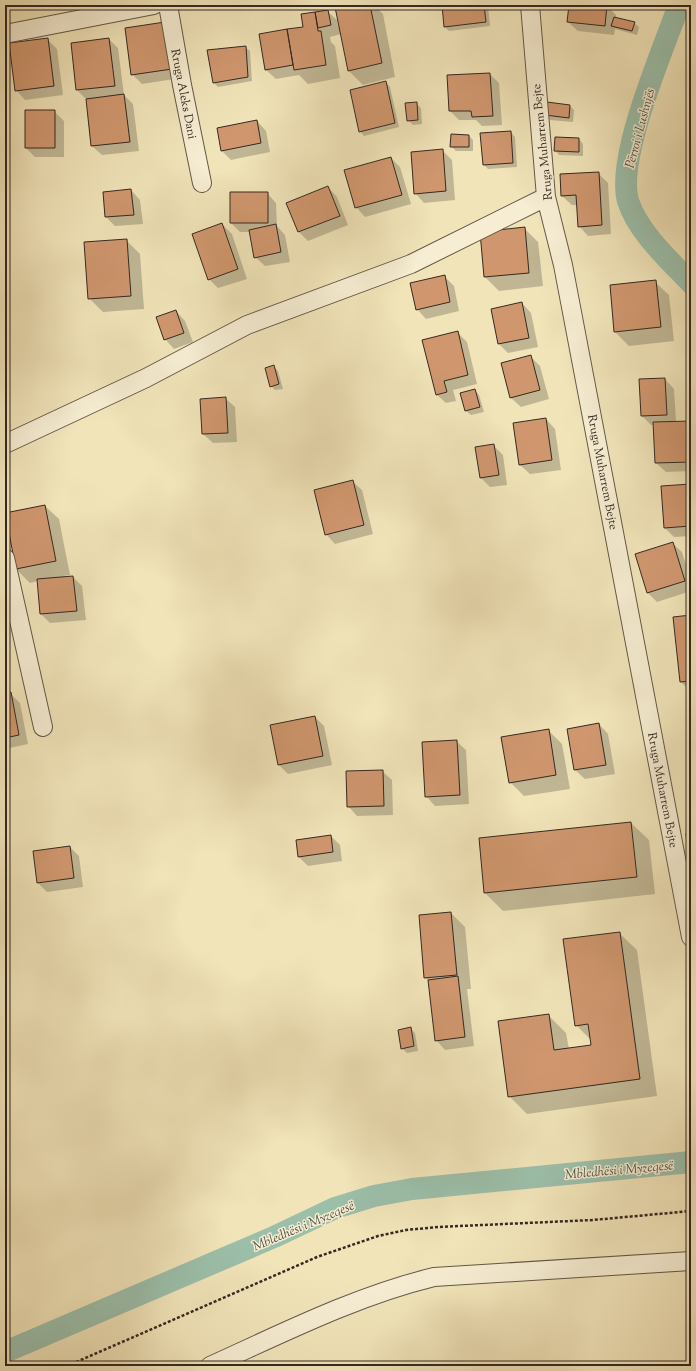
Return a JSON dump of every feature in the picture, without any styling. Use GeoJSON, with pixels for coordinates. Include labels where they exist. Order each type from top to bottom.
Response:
{"type":"FeatureCollection","features":[{"type":"Feature","properties":{"kind":"street"},"geometry":{"type":"LineString","coordinates":[[5,34],[154,5]]}},
{"type":"Feature","properties":{"kind":"street","name":"Rruga Aleks Dani"},"geometry":{"type":"LineString","coordinates":[[168,5],[182,85],[202,183]]}},
{"type":"Feature","properties":{"kind":"street","name":"Rruga Muharrem Bejte"},"geometry":{"type":"LineString","coordinates":[[530,5],[546,197],[564,273],[691,937]]}},
{"type":"Feature","properties":{"kind":"street"},"geometry":{"type":"LineString","coordinates":[[5,444],[146,378],[247,325],[411,264],[546,197]]}},
{"type":"Feature","properties":{"kind":"street"},"geometry":{"type":"LineString","coordinates":[[5,558],[43,726]]}},
{"type":"Feature","properties":{"kind":"street"},"geometry":{"type":"LineString","coordinates":[[210,1366],[347,1304],[398,1286],[434,1277],[691,1261]]}},
{"type":"Feature","properties":{"kind":"path"},"geometry":{"type":"LineString","coordinates":[[67,1366],[317,1257],[378,1236],[406,1230],[438,1227],[593,1220],[691,1211]]}},
{"type":"Feature","properties":{"kind":"building"},"geometry":{"type":"Polygon","coordinates":[[[344,5],[370,5],[382,63],[348,71],[335,7],[344,5]]]}},
{"type":"Feature","properties":{"kind":"building"},"geometry":{"type":"Polygon","coordinates":[[[442,5],[484,5],[486,22],[444,27],[442,5]]]}},
{"type":"Feature","properties":{"kind":"building"},"geometry":{"type":"Polygon","coordinates":[[[569,5],[607,5],[605,26],[567,22],[569,5]]]}},
{"type":"Feature","properties":{"kind":"building"},"geometry":{"type":"Polygon","coordinates":[[[328,10],[331,25],[318,28],[315,12],[328,10]]]}},
{"type":"Feature","properties":{"kind":"building"},"geometry":{"type":"Polygon","coordinates":[[[315,12],[318,31],[321,31],[326,65],[294,70],[287,29],[303,27],[301,14],[315,12]]]}},
{"type":"Feature","properties":{"kind":"building"},"geometry":{"type":"Polygon","coordinates":[[[614,17],[635,22],[632,31],[611,26],[614,17]]]}},
{"type":"Feature","properties":{"kind":"building"},"geometry":{"type":"Polygon","coordinates":[[[165,22],[172,69],[131,75],[125,28],[165,22]]]}},
{"type":"Feature","properties":{"kind":"building"},"geometry":{"type":"Polygon","coordinates":[[[287,29],[293,65],[265,70],[259,34],[287,29]]]}},
{"type":"Feature","properties":{"kind":"building"},"geometry":{"type":"Polygon","coordinates":[[[48,38],[54,86],[15,91],[9,43],[48,38]]]}},
{"type":"Feature","properties":{"kind":"building"},"geometry":{"type":"Polygon","coordinates":[[[109,38],[115,86],[76,90],[71,43],[109,38]]]}},
{"type":"Feature","properties":{"kind":"building"},"geometry":{"type":"Polygon","coordinates":[[[246,46],[248,77],[213,83],[207,50],[246,46]]]}},
{"type":"Feature","properties":{"kind":"building"},"geometry":{"type":"Polygon","coordinates":[[[490,73],[493,116],[472,117],[471,111],[449,111],[447,75],[490,73]]]}},
{"type":"Feature","properties":{"kind":"building"},"geometry":{"type":"Polygon","coordinates":[[[386,81],[395,123],[359,132],[350,90],[386,81]]]}},
{"type":"Feature","properties":{"kind":"building"},"geometry":{"type":"Polygon","coordinates":[[[124,94],[130,142],[91,146],[86,99],[124,94]]]}},
{"type":"Feature","properties":{"kind":"building"},"geometry":{"type":"Polygon","coordinates":[[[417,102],[418,120],[407,121],[405,103],[417,102]]]}},
{"type":"Feature","properties":{"kind":"building"},"geometry":{"type":"Polygon","coordinates":[[[547,102],[570,105],[569,118],[545,115],[547,102]]]}},
{"type":"Feature","properties":{"kind":"building"},"geometry":{"type":"Polygon","coordinates":[[[25,110],[55,110],[55,148],[25,148],[25,110]]]}},
{"type":"Feature","properties":{"kind":"building"},"geometry":{"type":"Polygon","coordinates":[[[257,120],[261,143],[221,151],[217,128],[257,120]]]}},
{"type":"Feature","properties":{"kind":"building"},"geometry":{"type":"Polygon","coordinates":[[[511,131],[513,163],[483,165],[480,133],[511,131]]]}},
{"type":"Feature","properties":{"kind":"building"},"geometry":{"type":"Polygon","coordinates":[[[451,134],[469,135],[469,147],[450,147],[451,134]]]}},
{"type":"Feature","properties":{"kind":"building"},"geometry":{"type":"Polygon","coordinates":[[[555,137],[579,138],[579,152],[554,151],[555,137]]]}},
{"type":"Feature","properties":{"kind":"building"},"geometry":{"type":"Polygon","coordinates":[[[443,149],[446,191],[414,194],[411,152],[443,149]]]}},
{"type":"Feature","properties":{"kind":"building"},"geometry":{"type":"Polygon","coordinates":[[[391,157],[402,195],[355,208],[344,170],[391,157]]]}},
{"type":"Feature","properties":{"kind":"building"},"geometry":{"type":"Polygon","coordinates":[[[599,172],[602,225],[578,227],[576,195],[561,196],[560,174],[599,172]]]}},
{"type":"Feature","properties":{"kind":"building"},"geometry":{"type":"Polygon","coordinates":[[[328,186],[340,216],[298,232],[286,203],[328,186]]]}},
{"type":"Feature","properties":{"kind":"building"},"geometry":{"type":"Polygon","coordinates":[[[131,189],[134,215],[105,217],[103,192],[131,189]]]}},
{"type":"Feature","properties":{"kind":"building"},"geometry":{"type":"Polygon","coordinates":[[[230,192],[268,192],[268,223],[230,223],[230,192]]]}},
{"type":"Feature","properties":{"kind":"building"},"geometry":{"type":"Polygon","coordinates":[[[222,223],[238,269],[208,280],[192,234],[222,223]]]}},
{"type":"Feature","properties":{"kind":"building"},"geometry":{"type":"Polygon","coordinates":[[[276,224],[281,252],[254,258],[249,230],[276,224]]]}},
{"type":"Feature","properties":{"kind":"building"},"geometry":{"type":"Polygon","coordinates":[[[525,227],[529,273],[484,277],[480,232],[525,227]]]}},
{"type":"Feature","properties":{"kind":"building"},"geometry":{"type":"Polygon","coordinates":[[[127,239],[131,296],[88,299],[84,242],[127,239]]]}},
{"type":"Feature","properties":{"kind":"building"},"geometry":{"type":"Polygon","coordinates":[[[445,275],[450,302],[416,310],[410,283],[445,275]]]}},
{"type":"Feature","properties":{"kind":"building"},"geometry":{"type":"Polygon","coordinates":[[[656,280],[661,327],[614,332],[610,285],[656,280]]]}},
{"type":"Feature","properties":{"kind":"building"},"geometry":{"type":"Polygon","coordinates":[[[522,302],[529,338],[498,344],[491,309],[522,302]]]}},
{"type":"Feature","properties":{"kind":"building"},"geometry":{"type":"Polygon","coordinates":[[[176,310],[184,333],[164,340],[156,317],[176,310]]]}},
{"type":"Feature","properties":{"kind":"building"},"geometry":{"type":"Polygon","coordinates":[[[458,331],[468,375],[444,381],[447,392],[436,395],[422,340],[458,331]]]}},
{"type":"Feature","properties":{"kind":"building"},"geometry":{"type":"Polygon","coordinates":[[[531,355],[540,390],[510,398],[501,363],[531,355]]]}},
{"type":"Feature","properties":{"kind":"building"},"geometry":{"type":"Polygon","coordinates":[[[274,365],[279,384],[270,387],[265,368],[274,365]]]}},
{"type":"Feature","properties":{"kind":"building"},"geometry":{"type":"Polygon","coordinates":[[[665,378],[667,415],[641,416],[639,379],[665,378]]]}},
{"type":"Feature","properties":{"kind":"building"},"geometry":{"type":"Polygon","coordinates":[[[475,389],[480,407],[465,411],[460,393],[475,389]]]}},
{"type":"Feature","properties":{"kind":"building"},"geometry":{"type":"Polygon","coordinates":[[[226,397],[228,433],[202,434],[200,399],[226,397]]]}},
{"type":"Feature","properties":{"kind":"building"},"geometry":{"type":"Polygon","coordinates":[[[546,418],[552,460],[519,465],[513,423],[546,418]]]}},
{"type":"Feature","properties":{"kind":"building"},"geometry":{"type":"Polygon","coordinates":[[[691,421],[691,462],[655,463],[653,422],[691,421]]]}},
{"type":"Feature","properties":{"kind":"building"},"geometry":{"type":"Polygon","coordinates":[[[494,444],[499,475],[480,478],[475,447],[494,444]]]}},
{"type":"Feature","properties":{"kind":"building"},"geometry":{"type":"Polygon","coordinates":[[[353,480],[364,525],[325,535],[314,490],[353,480]]]}},
{"type":"Feature","properties":{"kind":"building"},"geometry":{"type":"Polygon","coordinates":[[[691,484],[691,526],[664,528],[661,486],[691,484]]]}},
{"type":"Feature","properties":{"kind":"building"},"geometry":{"type":"Polygon","coordinates":[[[45,505],[56,561],[16,569],[5,513],[45,505]]]}},
{"type":"Feature","properties":{"kind":"building"},"geometry":{"type":"Polygon","coordinates":[[[673,542],[685,581],[647,593],[635,554],[673,542]]]}},
{"type":"Feature","properties":{"kind":"building"},"geometry":{"type":"Polygon","coordinates":[[[73,576],[77,611],[40,614],[37,579],[73,576]]]}},
{"type":"Feature","properties":{"kind":"building"},"geometry":{"type":"Polygon","coordinates":[[[691,615],[691,681],[680,682],[673,617],[691,615]]]}},
{"type":"Feature","properties":{"kind":"building"},"geometry":{"type":"Polygon","coordinates":[[[11,692],[19,735],[5,738],[5,693],[11,692]]]}},
{"type":"Feature","properties":{"kind":"building"},"geometry":{"type":"Polygon","coordinates":[[[315,716],[323,756],[278,765],[270,725],[315,716]]]}},
{"type":"Feature","properties":{"kind":"building"},"geometry":{"type":"Polygon","coordinates":[[[599,723],[606,765],[574,770],[567,729],[599,723]]]}},
{"type":"Feature","properties":{"kind":"building"},"geometry":{"type":"Polygon","coordinates":[[[549,729],[556,775],[509,783],[501,737],[549,729]]]}},
{"type":"Feature","properties":{"kind":"building"},"geometry":{"type":"Polygon","coordinates":[[[457,740],[460,795],[425,797],[422,742],[457,740]]]}},
{"type":"Feature","properties":{"kind":"building"},"geometry":{"type":"Polygon","coordinates":[[[383,770],[384,806],[347,807],[346,771],[383,770]]]}},
{"type":"Feature","properties":{"kind":"building"},"geometry":{"type":"Polygon","coordinates":[[[631,822],[637,877],[484,893],[479,838],[631,822]]]}},
{"type":"Feature","properties":{"kind":"building"},"geometry":{"type":"Polygon","coordinates":[[[691,832],[691,861],[688,861],[686,833],[691,832]]]}},
{"type":"Feature","properties":{"kind":"building"},"geometry":{"type":"Polygon","coordinates":[[[331,835],[333,852],[298,857],[296,840],[331,835]]]}},
{"type":"Feature","properties":{"kind":"building"},"geometry":{"type":"Polygon","coordinates":[[[70,846],[74,878],[37,883],[33,851],[70,846]]]}},
{"type":"Feature","properties":{"kind":"building"},"geometry":{"type":"Polygon","coordinates":[[[451,912],[457,975],[424,978],[419,915],[451,912]]]}},
{"type":"Feature","properties":{"kind":"building"},"geometry":{"type":"Polygon","coordinates":[[[620,932],[640,1079],[508,1097],[498,1021],[549,1014],[554,1050],[591,1045],[588,1024],[575,1026],[563,939],[620,932]]]}},
{"type":"Feature","properties":{"kind":"building"},"geometry":{"type":"Polygon","coordinates":[[[458,976],[465,1037],[435,1041],[428,980],[458,976]]]}},
{"type":"Feature","properties":{"kind":"building"},"geometry":{"type":"Polygon","coordinates":[[[411,1027],[414,1046],[401,1049],[398,1030],[411,1027]]]}},
{"type":"Feature","properties":{"kind":"waterway","name":"Përroi i Lushnjës"},"geometry":{"type":"LineString","coordinates":[[679,5],[643,103],[629,158],[626,182],[628,201],[639,224],[655,245],[691,283]]}},
{"type":"Feature","properties":{"kind":"waterway","name":"Mbledhësi i Myzeqesë"},"geometry":{"type":"LineString","coordinates":[[5,1352],[274,1237],[335,1208],[374,1196],[412,1189],[691,1162]]}}]}
